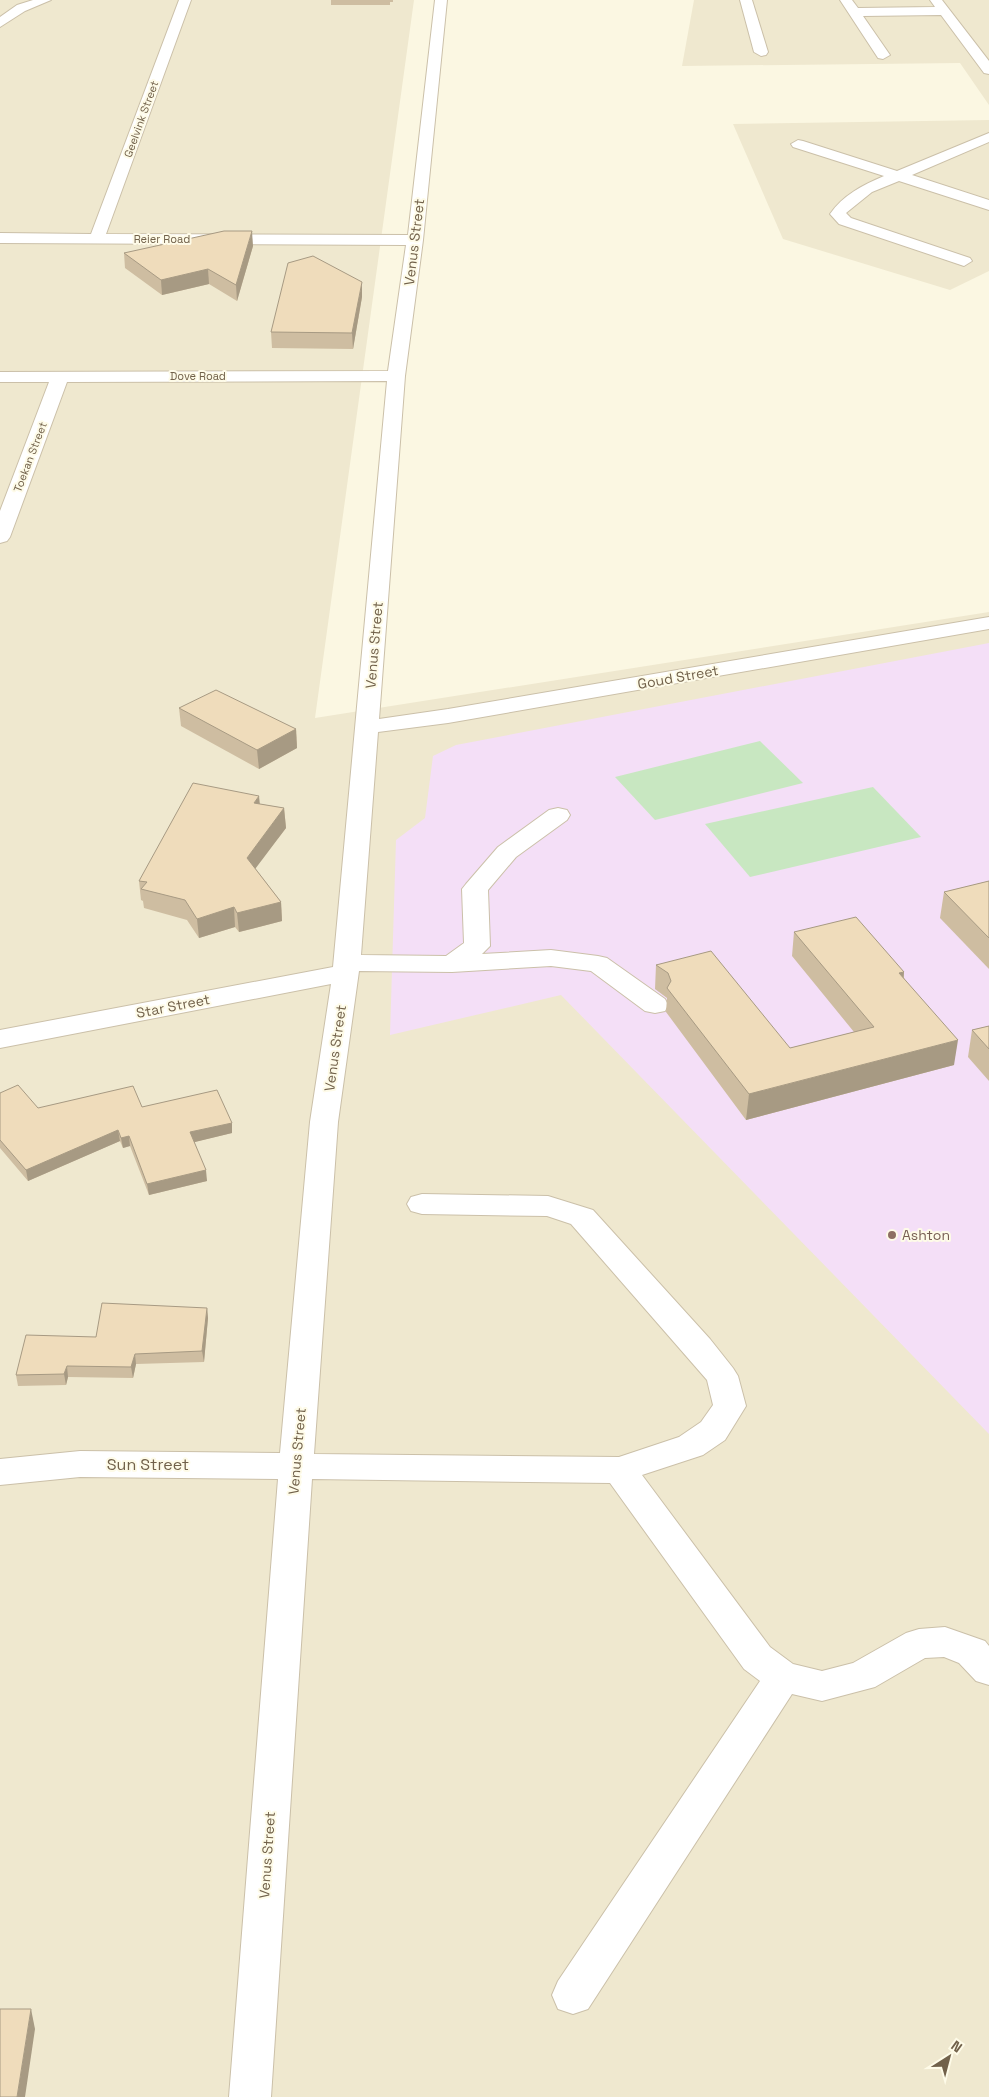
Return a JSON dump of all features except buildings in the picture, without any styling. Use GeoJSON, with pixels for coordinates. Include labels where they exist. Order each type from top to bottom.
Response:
{"type":"FeatureCollection","features":[{"type":"Feature","properties":{"kind":"street"},"geometry":{"type":"LineString","coordinates":[[0,23],[21,8],[45,0]]}},
{"type":"Feature","properties":{"kind":"street","name":"Geelvink Street"},"geometry":{"type":"LineString","coordinates":[[97,238],[185,0]]}},
{"type":"Feature","properties":{"kind":"street","name":"Venus Street"},"geometry":{"type":"LineString","coordinates":[[250,2097],[296,1467],[324,1122],[346,968],[396,376],[415,240],[441,0]]}},
{"type":"Feature","properties":{"kind":"street"},"geometry":{"type":"LineString","coordinates":[[746,0],[761,52]]}},
{"type":"Feature","properties":{"kind":"street"},"geometry":{"type":"LineString","coordinates":[[850,5],[940,5],[987,65]]}},
{"type":"Feature","properties":{"kind":"street"},"geometry":{"type":"LineString","coordinates":[[850,5],[883,55]]}},
{"type":"Feature","properties":{"kind":"street"},"geometry":{"type":"LineString","coordinates":[[964,261],[845,221],[838,214],[843,207],[867,190],[963,150],[989,137]]}},
{"type":"Feature","properties":{"kind":"street"},"geometry":{"type":"LineString","coordinates":[[798,144],[989,206]]}},
{"type":"Feature","properties":{"kind":"street"},"geometry":{"type":"LineString","coordinates":[[963,150],[980,154]]}},
{"type":"Feature","properties":{"kind":"street","name":"Reier Road"},"geometry":{"type":"LineString","coordinates":[[0,238],[415,240]]}},
{"type":"Feature","properties":{"kind":"street","name":"Dove Road"},"geometry":{"type":"LineString","coordinates":[[0,377],[396,376]]}},
{"type":"Feature","properties":{"kind":"street","name":"Toekan Street"},"geometry":{"type":"LineString","coordinates":[[0,536],[60,377]]}},
{"type":"Feature","properties":{"kind":"street","name":"Goud Street"},"geometry":{"type":"LineString","coordinates":[[367,727],[468,713],[989,623]]}},
{"type":"Feature","properties":{"kind":"street"},"geometry":{"type":"LineString","coordinates":[[452,964],[477,946],[475,889],[506,852],[558,815]]}},
{"type":"Feature","properties":{"kind":"street","name":"Star Street"},"geometry":{"type":"LineString","coordinates":[[0,1039],[346,968],[551,958],[598,964],[655,1005]]}},
{"type":"Feature","properties":{"kind":"street","name":"Sun Street"},"geometry":{"type":"LineString","coordinates":[[0,1472],[80,1464],[619,1470],[691,1446],[712,1430],[730,1406],[722,1376],[699,1347],[582,1217],[548,1206],[422,1204]]}},
{"type":"Feature","properties":{"kind":"street"},"geometry":{"type":"LineString","coordinates":[[619,1470],[757,1658],[783,1676],[822,1686],[862,1676],[919,1644],[945,1642],[972,1652],[989,1670]]}},
{"type":"Feature","properties":{"kind":"street"},"geometry":{"type":"LineString","coordinates":[[573,1995],[783,1676]]}},
{"type":"Feature","properties":{"kind":"shaded area"},"geometry":{"type":"Polygon","coordinates":[[[0,0],[414,0],[315,718],[989,612],[989,2097],[0,2097],[0,0]]]}},
{"type":"Feature","properties":{"kind":"shaded area"},"geometry":{"type":"Polygon","coordinates":[[[694,0],[989,0],[989,105],[960,63],[682,66],[694,0]]]}},
{"type":"Feature","properties":{"kind":"shaded area"},"geometry":{"type":"Polygon","coordinates":[[[989,120],[989,271],[950,290],[783,239],[733,124],[989,120]]]}},
{"type":"Feature","properties":{"kind":"shaded area","name":"Ashton"},"geometry":{"type":"Polygon","coordinates":[[[989,643],[989,1434],[561,995],[390,1035],[396,840],[425,818],[433,756],[456,745],[989,643]]]}},
{"type":"Feature","properties":{"kind":"green space"},"geometry":{"type":"Polygon","coordinates":[[[760,741],[803,783],[655,820],[615,777],[760,741]]]}},
{"type":"Feature","properties":{"kind":"green space"},"geometry":{"type":"Polygon","coordinates":[[[873,787],[921,837],[750,877],[705,824],[873,787]]]}},
{"type":"Feature","properties":{"kind":"place","name":"Ashton"},"geometry":{"type":"Point","coordinates":[892,1235]}}]}
